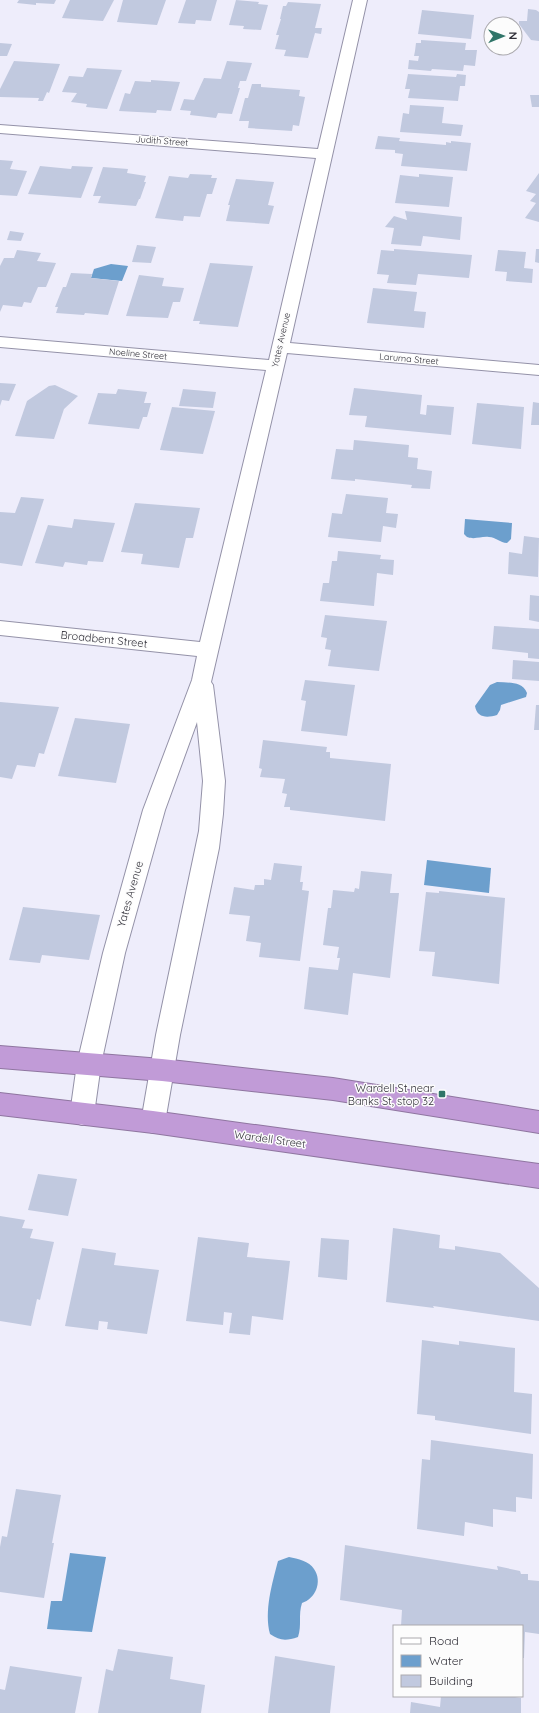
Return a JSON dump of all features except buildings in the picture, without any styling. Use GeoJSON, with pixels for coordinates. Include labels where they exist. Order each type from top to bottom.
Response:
{"type":"FeatureCollection","features":[{"type":"Feature","properties":{"kind":"highway"},"geometry":{"type":"LineString","coordinates":[[0,1057],[162,1070],[333,1089],[539,1122]]}},
{"type":"Feature","properties":{"kind":"highway","name":"Wardell Street"},"geometry":{"type":"LineString","coordinates":[[0,1104],[153,1122],[539,1176]]}},
{"type":"Feature","properties":{"kind":"street","name":"Yates Avenue"},"geometry":{"type":"LineString","coordinates":[[82,1114],[89,1064],[114,953],[154,810],[202,680],[360,0]]}},
{"type":"Feature","properties":{"kind":"street","name":"Judith Street"},"geometry":{"type":"LineString","coordinates":[[0,129],[324,154]]}},
{"type":"Feature","properties":{"kind":"street","name":"Noeline Street"},"geometry":{"type":"LineString","coordinates":[[0,342],[276,366]]}},
{"type":"Feature","properties":{"kind":"street","name":"Laruma Street"},"geometry":{"type":"LineString","coordinates":[[280,347],[539,370]]}},
{"type":"Feature","properties":{"kind":"street","name":"Broadbent Street"},"geometry":{"type":"LineString","coordinates":[[0,628],[208,650]]}},
{"type":"Feature","properties":{"kind":"street","name":"Yates Avenue"},"geometry":{"type":"LineString","coordinates":[[153,1122],[168,1035],[208,848],[212,820],[214,781],[202,680]]}},
{"type":"Feature","properties":{"kind":"water"},"geometry":{"type":"Polygon","coordinates":[[[111,264],[128,266],[122,281],[91,278],[94,269],[111,264]]]}},
{"type":"Feature","properties":{"kind":"water"},"geometry":{"type":"Polygon","coordinates":[[[465,519],[512,523],[511,539],[507,543],[491,537],[467,537],[464,534],[465,519]]]}},
{"type":"Feature","properties":{"kind":"water"},"geometry":{"type":"Polygon","coordinates":[[[497,682],[522,686],[527,693],[526,697],[501,705],[497,715],[486,717],[480,715],[475,706],[490,685],[497,682]]]}},
{"type":"Feature","properties":{"kind":"water"},"geometry":{"type":"Polygon","coordinates":[[[427,860],[491,868],[489,893],[424,885],[427,860]]]}},
{"type":"Feature","properties":{"kind":"water"},"geometry":{"type":"Polygon","coordinates":[[[70,1553],[106,1557],[92,1632],[47,1629],[51,1601],[62,1601],[70,1553]]]}},
{"type":"Feature","properties":{"kind":"water"},"geometry":{"type":"Polygon","coordinates":[[[289,1557],[303,1561],[312,1566],[317,1574],[318,1584],[311,1598],[302,1603],[298,1637],[283,1640],[270,1634],[268,1625],[268,1607],[278,1561],[289,1557]]]}},
{"type":"Feature","properties":{"kind":"place","name":"Wardell St near Banks St, stop 32"},"geometry":{"type":"Point","coordinates":[442,1094]}}]}
